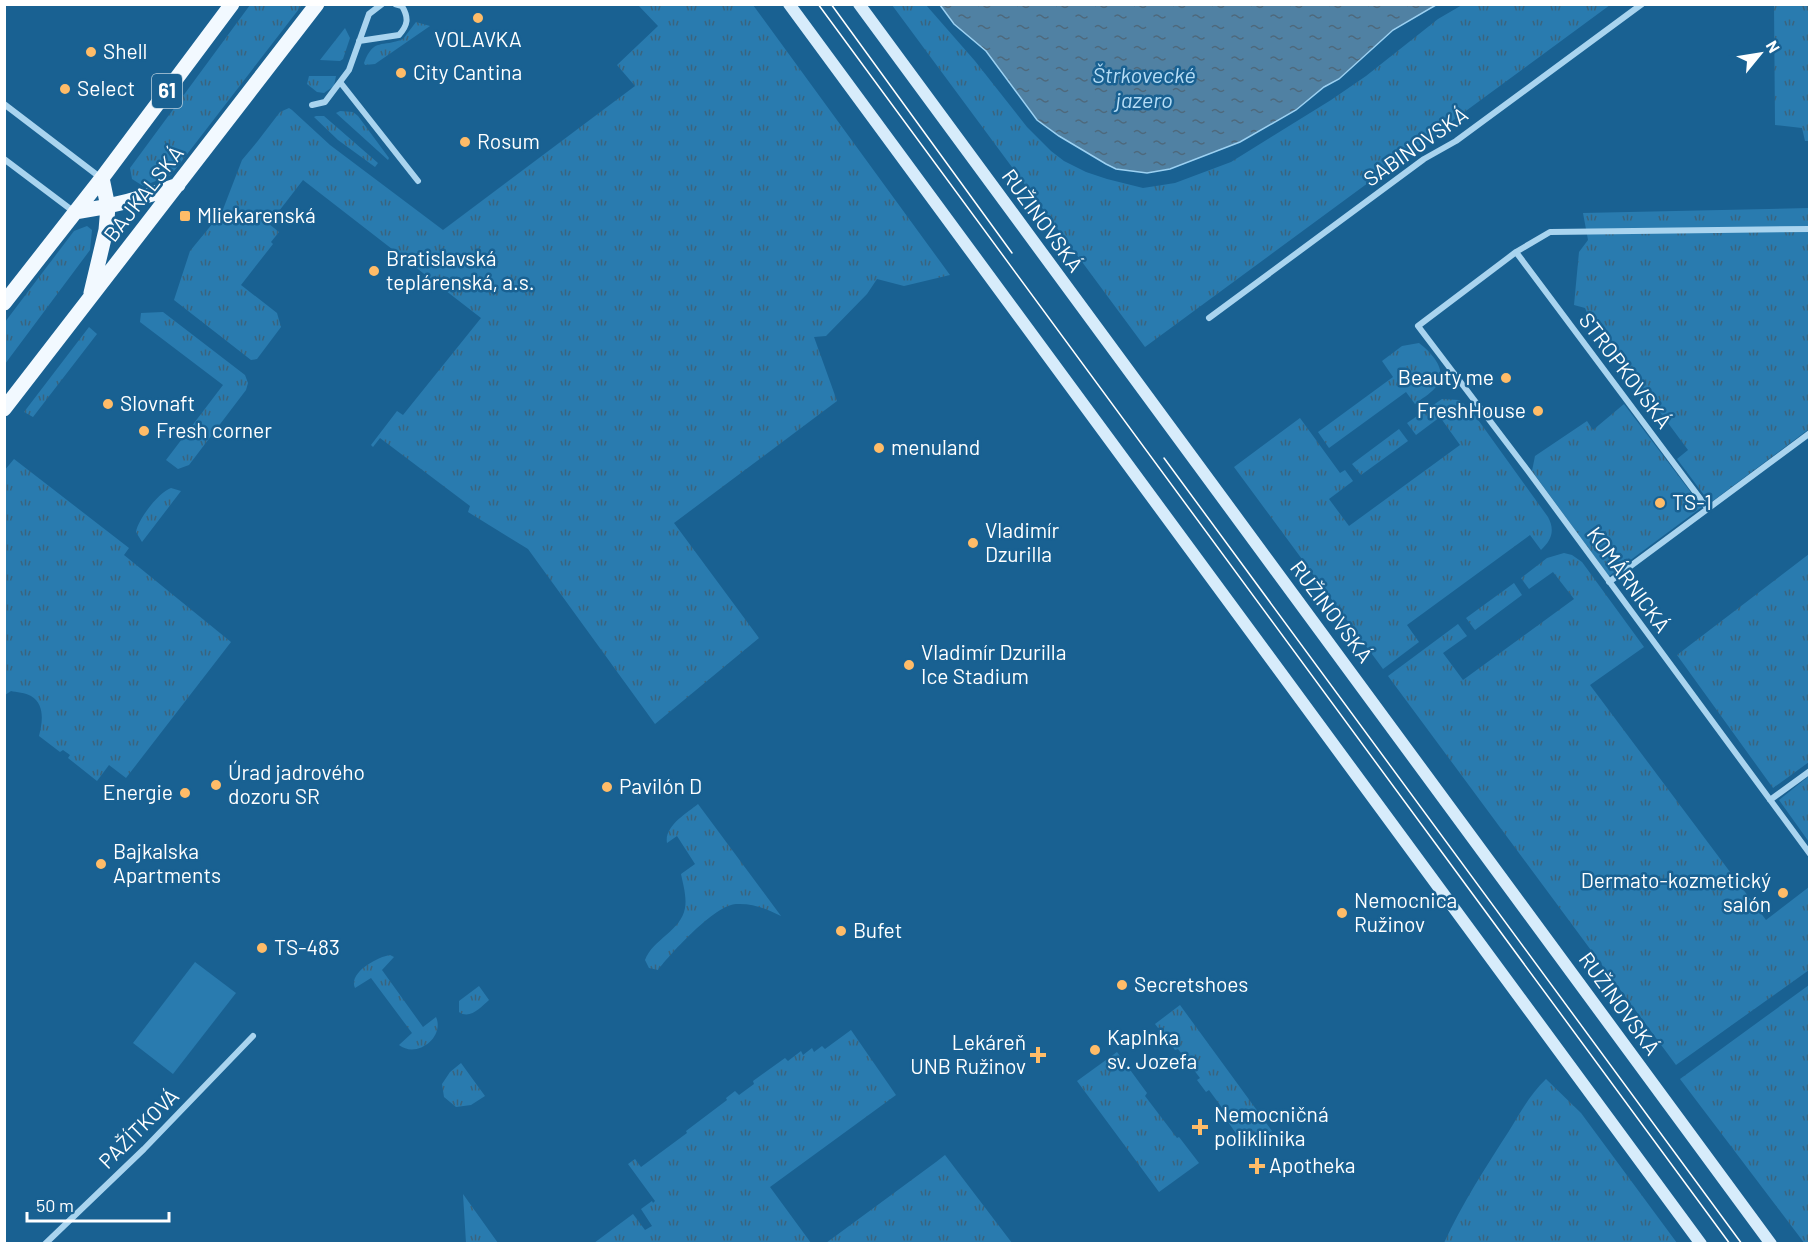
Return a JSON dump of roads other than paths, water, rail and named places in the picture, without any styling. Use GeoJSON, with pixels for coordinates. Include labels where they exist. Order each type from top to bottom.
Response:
{"type":"FeatureCollection","features":[{"type":"Feature","properties":{"kind":"main road","name":"BAJKALSKÁ"},"geometry":{"type":"LineString","coordinates":[[4,303],[102,178],[232,4]]}},
{"type":"Feature","properties":{"kind":"main road","name":"BAJKALSKÁ"},"geometry":{"type":"LineString","coordinates":[[4,409],[317,4]]}},
{"type":"Feature","properties":{"kind":"main road"},"geometry":{"type":"LineString","coordinates":[[88,302],[102,252],[108,207],[102,178]]}},
{"type":"Feature","properties":{"kind":"main road"},"geometry":{"type":"LineString","coordinates":[[75,212],[145,198],[178,185]]}},
{"type":"Feature","properties":{"kind":"street"},"geometry":{"type":"LineString","coordinates":[[312,105],[326,102],[349,70],[369,14],[382,4]]}},
{"type":"Feature","properties":{"kind":"street"},"geometry":{"type":"LineString","coordinates":[[359,41],[399,36],[406,27],[407,16],[402,6],[394,4]]}},
{"type":"Feature","properties":{"kind":"street"},"geometry":{"type":"LineString","coordinates":[[789,4],[1701,1244]]}},
{"type":"Feature","properties":{"kind":"street","name":"RUŽINOVSKÁ"},"geometry":{"type":"LineString","coordinates":[[859,4],[1771,1244]]}},
{"type":"Feature","properties":{"kind":"street","name":"SABINOVSKÁ"},"geometry":{"type":"LineString","coordinates":[[1209,318],[1424,159],[1456,141],[1642,4]]}},
{"type":"Feature","properties":{"kind":"street"},"geometry":{"type":"LineString","coordinates":[[340,82],[418,181]]}},
{"type":"Feature","properties":{"kind":"street"},"geometry":{"type":"LineString","coordinates":[[4,104],[102,178]]}},
{"type":"Feature","properties":{"kind":"street"},"geometry":{"type":"LineString","coordinates":[[4,159],[75,212]]}},
{"type":"Feature","properties":{"kind":"street"},"geometry":{"type":"LineString","coordinates":[[1516,252],[1550,232],[1809,229]]}},
{"type":"Feature","properties":{"kind":"street","name":"KOMÁRNICKÁ"},"geometry":{"type":"LineString","coordinates":[[1516,252],[1418,326],[1809,854]]}},
{"type":"Feature","properties":{"kind":"street","name":"STROPKOVSKÁ"},"geometry":{"type":"LineString","coordinates":[[1516,252],[1708,509]]}},
{"type":"Feature","properties":{"kind":"street"},"geometry":{"type":"LineString","coordinates":[[1609,582],[1809,433]]}},
{"type":"Feature","properties":{"kind":"street"},"geometry":{"type":"LineString","coordinates":[[1770,800],[1809,771]]}},
{"type":"Feature","properties":{"kind":"street","name":"PAŽÍTKOVÁ"},"geometry":{"type":"LineString","coordinates":[[45,1244],[144,1149],[253,1036]]}},
{"type":"Feature","properties":{"kind":"water","name":"Štrkovecké jazero"},"geometry":{"type":"Polygon","coordinates":[[[940,5],[1436,5],[1393,30],[1339,79],[1324,87],[1296,110],[1240,142],[1170,169],[1147,173],[1116,169],[1059,136],[1037,120],[986,51],[954,24],[940,5]]]}},
{"type":"Feature","properties":{"kind":"tram line"},"geometry":{"type":"LineString","coordinates":[[818,4],[1730,1244]]}},
{"type":"Feature","properties":{"kind":"tram line"},"geometry":{"type":"LineString","coordinates":[[831,4],[1012,253]]}},
{"type":"Feature","properties":{"kind":"tram line"},"geometry":{"type":"LineString","coordinates":[[1164,458],[1742,1244]]}},
{"type":"Feature","properties":{"kind":"place","name":"VOLAVKA"},"geometry":{"type":"Point","coordinates":[478,18]}},
{"type":"Feature","properties":{"kind":"place","name":"Shell"},"geometry":{"type":"Point","coordinates":[91,52]}},
{"type":"Feature","properties":{"kind":"place","name":"City Cantina"},"geometry":{"type":"Point","coordinates":[401,73]}},
{"type":"Feature","properties":{"kind":"place","name":"Select"},"geometry":{"type":"Point","coordinates":[65,89]}},
{"type":"Feature","properties":{"kind":"place","name":"Rosum"},"geometry":{"type":"Point","coordinates":[465,142]}},
{"type":"Feature","properties":{"kind":"place","name":"Mliekarenská"},"geometry":{"type":"Point","coordinates":[185,216]}},
{"type":"Feature","properties":{"kind":"place","name":"Bratislavská teplárenská, a.s."},"geometry":{"type":"Point","coordinates":[374,271]}},
{"type":"Feature","properties":{"kind":"place","name":"Beauty me"},"geometry":{"type":"Point","coordinates":[1506,378]}},
{"type":"Feature","properties":{"kind":"place","name":"Slovnaft"},"geometry":{"type":"Point","coordinates":[108,404]}},
{"type":"Feature","properties":{"kind":"place","name":"FreshHouse"},"geometry":{"type":"Point","coordinates":[1538,411]}},
{"type":"Feature","properties":{"kind":"place","name":"Fresh corner"},"geometry":{"type":"Point","coordinates":[144,431]}},
{"type":"Feature","properties":{"kind":"place","name":"menuland"},"geometry":{"type":"Point","coordinates":[879,448]}},
{"type":"Feature","properties":{"kind":"place","name":"TS-1"},"geometry":{"type":"Point","coordinates":[1660,503]}},
{"type":"Feature","properties":{"kind":"place","name":"Vladimír Dzurilla"},"geometry":{"type":"Point","coordinates":[973,543]}},
{"type":"Feature","properties":{"kind":"place","name":"Vladimír Dzurilla Ice Stadium"},"geometry":{"type":"Point","coordinates":[909,665]}},
{"type":"Feature","properties":{"kind":"place","name":"Úrad jadrového dozoru SR"},"geometry":{"type":"Point","coordinates":[216,785]}},
{"type":"Feature","properties":{"kind":"place","name":"Pavilón D"},"geometry":{"type":"Point","coordinates":[607,787]}},
{"type":"Feature","properties":{"kind":"place","name":"Energie"},"geometry":{"type":"Point","coordinates":[185,793]}},
{"type":"Feature","properties":{"kind":"place","name":"Bajkalska Apartments"},"geometry":{"type":"Point","coordinates":[101,864]}},
{"type":"Feature","properties":{"kind":"place","name":"Dermato-kozmetický salón"},"geometry":{"type":"Point","coordinates":[1783,893]}},
{"type":"Feature","properties":{"kind":"place","name":"Nemocnica Ružinov"},"geometry":{"type":"Point","coordinates":[1342,913]}},
{"type":"Feature","properties":{"kind":"place","name":"Bufet"},"geometry":{"type":"Point","coordinates":[841,931]}},
{"type":"Feature","properties":{"kind":"place","name":"TS-483"},"geometry":{"type":"Point","coordinates":[262,948]}},
{"type":"Feature","properties":{"kind":"place","name":"Secretshoes"},"geometry":{"type":"Point","coordinates":[1122,985]}},
{"type":"Feature","properties":{"kind":"place","name":"Kaplnka sv. Jozefa"},"geometry":{"type":"Point","coordinates":[1095,1050]}},
{"type":"Feature","properties":{"kind":"place","name":"Lekáreň UNB Ružinov"},"geometry":{"type":"Point","coordinates":[1038,1055]}},
{"type":"Feature","properties":{"kind":"place","name":"Nemocničná poliklinika"},"geometry":{"type":"Point","coordinates":[1200,1127]}},
{"type":"Feature","properties":{"kind":"place","name":"Apotheka"},"geometry":{"type":"Point","coordinates":[1257,1166]}}]}
